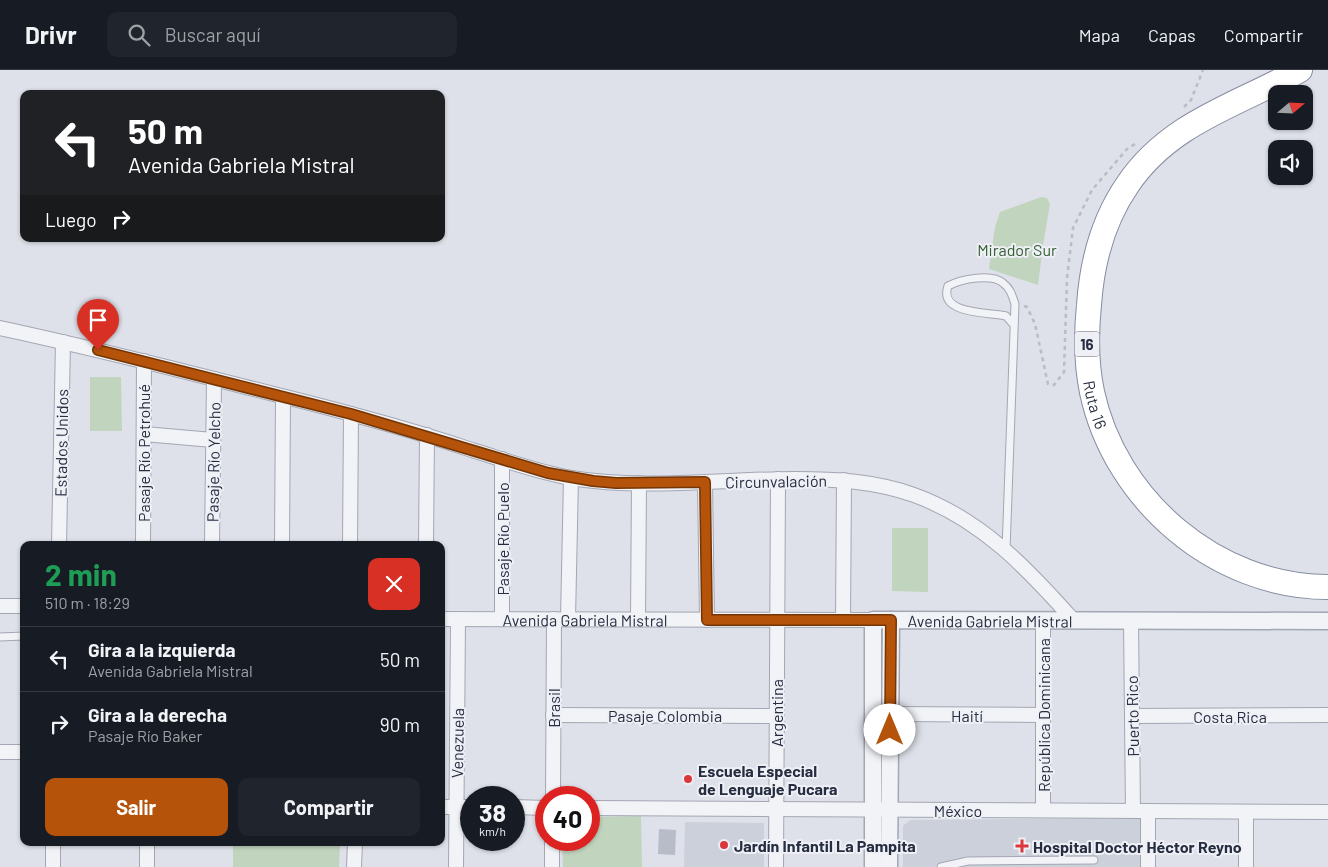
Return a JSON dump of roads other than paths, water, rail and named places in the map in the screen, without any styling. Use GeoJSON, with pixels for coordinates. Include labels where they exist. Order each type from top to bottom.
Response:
{"type":"FeatureCollection","features":[{"type":"Feature","properties":{"kind":"highway","name":"Ruta 16"},"geometry":{"type":"LineString","coordinates":[[1300,70],[1186,127],[1161,146],[1128,183],[1109,219],[1096,254],[1090,289],[1087,349],[1092,392],[1113,451],[1135,487],[1164,519],[1200,547],[1239,568],[1281,581],[1328,587]]}},
{"type":"Feature","properties":{"kind":"street","name":"Circunvalación"},"geometry":{"type":"LineString","coordinates":[[0,328],[144,360],[351,414],[427,435],[540,471],[571,478],[639,484],[778,479],[844,480],[890,488],[933,503],[972,524],[1006,550],[1040,583],[1074,621]]}},
{"type":"Feature","properties":{"kind":"street","name":"Estados Unidos"},"geometry":{"type":"LineString","coordinates":[[59,541],[63,342]]}},
{"type":"Feature","properties":{"kind":"street","name":"Pasaje Río Petrohué"},"geometry":{"type":"LineString","coordinates":[[143,541],[144,360]]}},
{"type":"Feature","properties":{"kind":"street","name":"Pasaje Río Yelcho"},"geometry":{"type":"LineString","coordinates":[[212,541],[214,379]]}},
{"type":"Feature","properties":{"kind":"street"},"geometry":{"type":"LineString","coordinates":[[282,541],[283,397]]}},
{"type":"Feature","properties":{"kind":"street"},"geometry":{"type":"LineString","coordinates":[[350,541],[351,414]]}},
{"type":"Feature","properties":{"kind":"street"},"geometry":{"type":"LineString","coordinates":[[144,434],[213,440]]}},
{"type":"Feature","properties":{"kind":"street"},"geometry":{"type":"LineString","coordinates":[[426,541],[427,435]]}},
{"type":"Feature","properties":{"kind":"street","name":"Pasaje Río Puelo"},"geometry":{"type":"LineString","coordinates":[[502,459],[502,619]]}},
{"type":"Feature","properties":{"kind":"street"},"geometry":{"type":"LineString","coordinates":[[568,619],[571,478]]}},
{"type":"Feature","properties":{"kind":"street","name":"Argentina"},"geometry":{"type":"LineString","coordinates":[[776,867],[778,479]]}},
{"type":"Feature","properties":{"kind":"street"},"geometry":{"type":"LineString","coordinates":[[843,620],[844,480]]}},
{"type":"Feature","properties":{"kind":"street"},"geometry":{"type":"LineString","coordinates":[[705,482],[707,620]]}},
{"type":"Feature","properties":{"kind":"street"},"geometry":{"type":"LineString","coordinates":[[638,619],[639,484]]}},
{"type":"Feature","properties":{"kind":"street"},"geometry":{"type":"LineString","coordinates":[[0,606],[20,606]]}},
{"type":"Feature","properties":{"kind":"street","name":"Avenida Gabriela Mistral"},"geometry":{"type":"LineString","coordinates":[[445,619],[1328,621]]}},
{"type":"Feature","properties":{"kind":"street","name":"Venezuela"},"geometry":{"type":"LineString","coordinates":[[456,867],[458,619]]}},
{"type":"Feature","properties":{"kind":"street","name":"Brasil"},"geometry":{"type":"LineString","coordinates":[[552,786],[554,619]]}},
{"type":"Feature","properties":{"kind":"street"},"geometry":{"type":"LineString","coordinates":[[873,620],[873,867]]}},
{"type":"Feature","properties":{"kind":"street"},"geometry":{"type":"LineString","coordinates":[[890,867],[891,620]]}},
{"type":"Feature","properties":{"kind":"street","name":"República Dominicana"},"geometry":{"type":"LineString","coordinates":[[1043,621],[1043,810]]}},
{"type":"Feature","properties":{"kind":"street","name":"Puerto Rico"},"geometry":{"type":"LineString","coordinates":[[1131,621],[1133,811]]}},
{"type":"Feature","properties":{"kind":"street","name":"Haití"},"geometry":{"type":"LineString","coordinates":[[891,714],[1043,715]]}},
{"type":"Feature","properties":{"kind":"street","name":"Pasaje Colombia"},"geometry":{"type":"LineString","coordinates":[[553,715],[776,716]]}},
{"type":"Feature","properties":{"kind":"street","name":"Costa Rica"},"geometry":{"type":"LineString","coordinates":[[1132,716],[1328,716]]}},
{"type":"Feature","properties":{"kind":"street"},"geometry":{"type":"LineString","coordinates":[[0,752],[20,752]]}},
{"type":"Feature","properties":{"kind":"street"},"geometry":{"type":"LineString","coordinates":[[445,807],[460,807]]}},
{"type":"Feature","properties":{"kind":"street","name":"México"},"geometry":{"type":"LineString","coordinates":[[600,808],[1328,812]]}},
{"type":"Feature","properties":{"kind":"street"},"geometry":{"type":"LineString","coordinates":[[1148,811],[1148,867]]}},
{"type":"Feature","properties":{"kind":"street"},"geometry":{"type":"LineString","coordinates":[[1246,812],[1246,867]]}},
{"type":"Feature","properties":{"kind":"street"},"geometry":{"type":"LineString","coordinates":[[53,846],[53,867]]}},
{"type":"Feature","properties":{"kind":"street"},"geometry":{"type":"LineString","coordinates":[[147,846],[147,867]]}},
{"type":"Feature","properties":{"kind":"street"},"geometry":{"type":"LineString","coordinates":[[354,846],[354,867]]}},
{"type":"Feature","properties":{"kind":"street"},"geometry":{"type":"LineString","coordinates":[[552,851],[552,867]]}},
{"type":"Feature","properties":{"kind":"lane"},"geometry":{"type":"LineString","coordinates":[[1006,550],[1015,304],[1011,290],[1001,281],[976,277],[957,281],[948,286],[946,292],[948,299],[953,304],[966,311],[1006,316],[1014,324]]}},
{"type":"Feature","properties":{"kind":"lane"},"geometry":{"type":"LineString","coordinates":[[0,637],[20,636]]}},
{"type":"Feature","properties":{"kind":"lane"},"geometry":{"type":"LineString","coordinates":[[941,867],[968,861],[1094,860]]}},
{"type":"Feature","properties":{"kind":"place","name":"Escuela Especial de Lenguaje Pucara"},"geometry":{"type":"Point","coordinates":[688,779]}},
{"type":"Feature","properties":{"kind":"place","name":"Jardín Infantil La Pampita"},"geometry":{"type":"Point","coordinates":[724,845]}},
{"type":"Feature","properties":{"kind":"place","name":"Hospital Doctor Héctor Reyno"},"geometry":{"type":"Point","coordinates":[1022,846]}},
{"type":"Feature","properties":{"kind":"park label","name":"Mirador Sur"},"geometry":{"type":"Point","coordinates":[1017,249]}}]}
